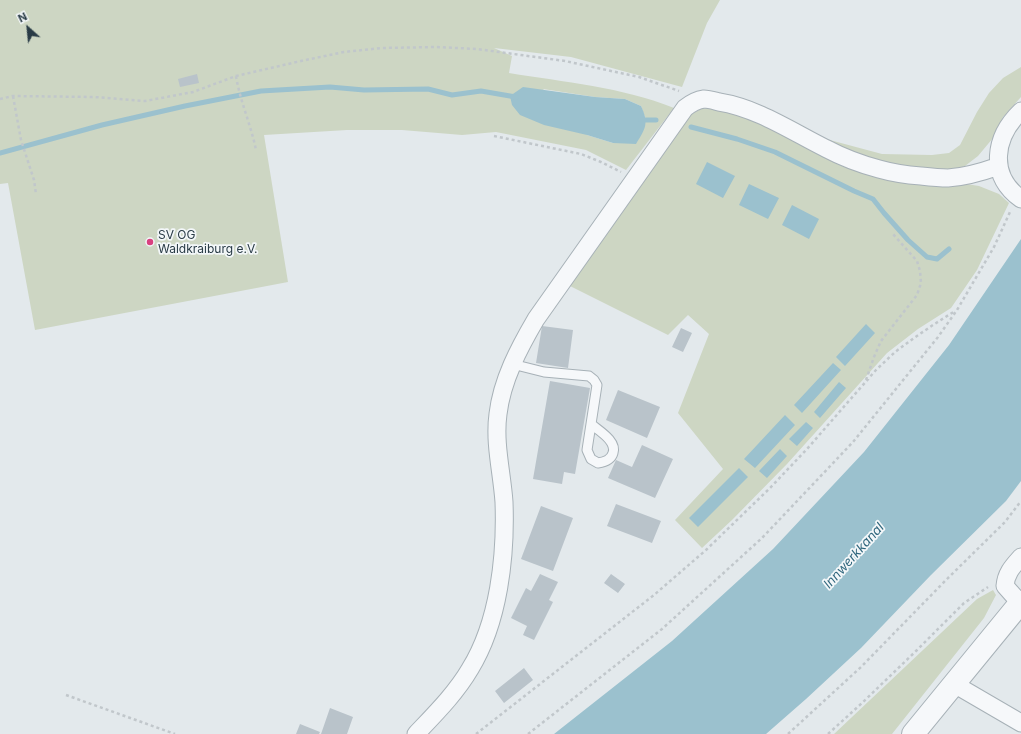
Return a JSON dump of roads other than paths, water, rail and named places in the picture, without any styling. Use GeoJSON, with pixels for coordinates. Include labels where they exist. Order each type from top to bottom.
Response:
{"type":"FeatureCollection","features":[{"type":"Feature","properties":{"kind":"street"},"geometry":{"type":"LineString","coordinates":[[416,734],[449,699],[470,670],[485,642],[492,616],[499,586],[503,552],[503,484],[497,429],[498,414],[512,364],[536,319],[685,108],[691,103],[704,99],[726,103],[747,110],[794,131],[825,148],[856,162],[902,175],[947,178],[977,173],[999,166]]}},
{"type":"Feature","properties":{"kind":"street"},"geometry":{"type":"LineString","coordinates":[[1019,198],[1005,183],[1000,173],[998,151],[1002,137],[1008,126],[1021,111]]}},
{"type":"Feature","properties":{"kind":"street"},"geometry":{"type":"LineString","coordinates":[[913,734],[1020,602],[1005,586],[1008,572],[1021,557]]}},
{"type":"Feature","properties":{"kind":"street"},"geometry":{"type":"LineString","coordinates":[[954,684],[1021,723]]}},
{"type":"Feature","properties":{"kind":"lane"},"geometry":{"type":"LineString","coordinates":[[512,364],[544,372],[589,376],[597,384],[591,424]]}},
{"type":"Feature","properties":{"kind":"water"},"geometry":{"type":"Polygon","coordinates":[[[523,87],[595,97],[625,99],[641,106],[646,121],[644,129],[636,144],[613,143],[544,125],[520,115],[512,105],[510,96],[523,87]]]}},
{"type":"Feature","properties":{"kind":"water"},"geometry":{"type":"Polygon","coordinates":[[[707,162],[735,176],[723,198],[696,184],[707,162]]]}},
{"type":"Feature","properties":{"kind":"water"},"geometry":{"type":"Polygon","coordinates":[[[749,184],[779,198],[768,219],[739,205],[749,184]]]}},
{"type":"Feature","properties":{"kind":"water"},"geometry":{"type":"Polygon","coordinates":[[[792,205],[819,219],[809,239],[782,225],[792,205]]]}},
{"type":"Feature","properties":{"kind":"water","name":"Innwerkkanal"},"geometry":{"type":"Polygon","coordinates":[[[1021,239],[1021,481],[1006,501],[931,575],[861,648],[766,734],[554,734],[672,641],[773,549],[864,452],[949,345],[1021,239]]]}},
{"type":"Feature","properties":{"kind":"water"},"geometry":{"type":"Polygon","coordinates":[[[866,324],[875,333],[845,366],[836,357],[866,324]]]}},
{"type":"Feature","properties":{"kind":"water"},"geometry":{"type":"Polygon","coordinates":[[[833,363],[841,370],[802,413],[794,405],[833,363]]]}},
{"type":"Feature","properties":{"kind":"water"},"geometry":{"type":"Polygon","coordinates":[[[839,382],[846,388],[820,418],[814,412],[839,382]]]}},
{"type":"Feature","properties":{"kind":"water"},"geometry":{"type":"Polygon","coordinates":[[[785,415],[795,425],[755,468],[744,459],[785,415]]]}},
{"type":"Feature","properties":{"kind":"water"},"geometry":{"type":"Polygon","coordinates":[[[806,422],[813,428],[797,446],[789,439],[806,422]]]}},
{"type":"Feature","properties":{"kind":"water"},"geometry":{"type":"Polygon","coordinates":[[[780,449],[787,456],[767,478],[759,471],[780,449]]]}},
{"type":"Feature","properties":{"kind":"water"},"geometry":{"type":"Polygon","coordinates":[[[739,468],[748,477],[698,527],[689,518],[739,468]]]}},
{"type":"Feature","properties":{"kind":"waterway"},"geometry":{"type":"LineString","coordinates":[[0,153],[102,125],[185,106],[261,91],[330,87],[364,90],[428,89],[452,95],[481,91],[516,97]]}},
{"type":"Feature","properties":{"kind":"waterway"},"geometry":{"type":"LineString","coordinates":[[641,120],[656,120]]}},
{"type":"Feature","properties":{"kind":"waterway"},"geometry":{"type":"LineString","coordinates":[[691,127],[737,139],[775,152],[873,199],[908,240],[927,257],[937,259],[949,249]]}},
{"type":"Feature","properties":{"kind":"place","name":"SV OG Waldkraiburg e.V."},"geometry":{"type":"Point","coordinates":[150,242]}}]}
